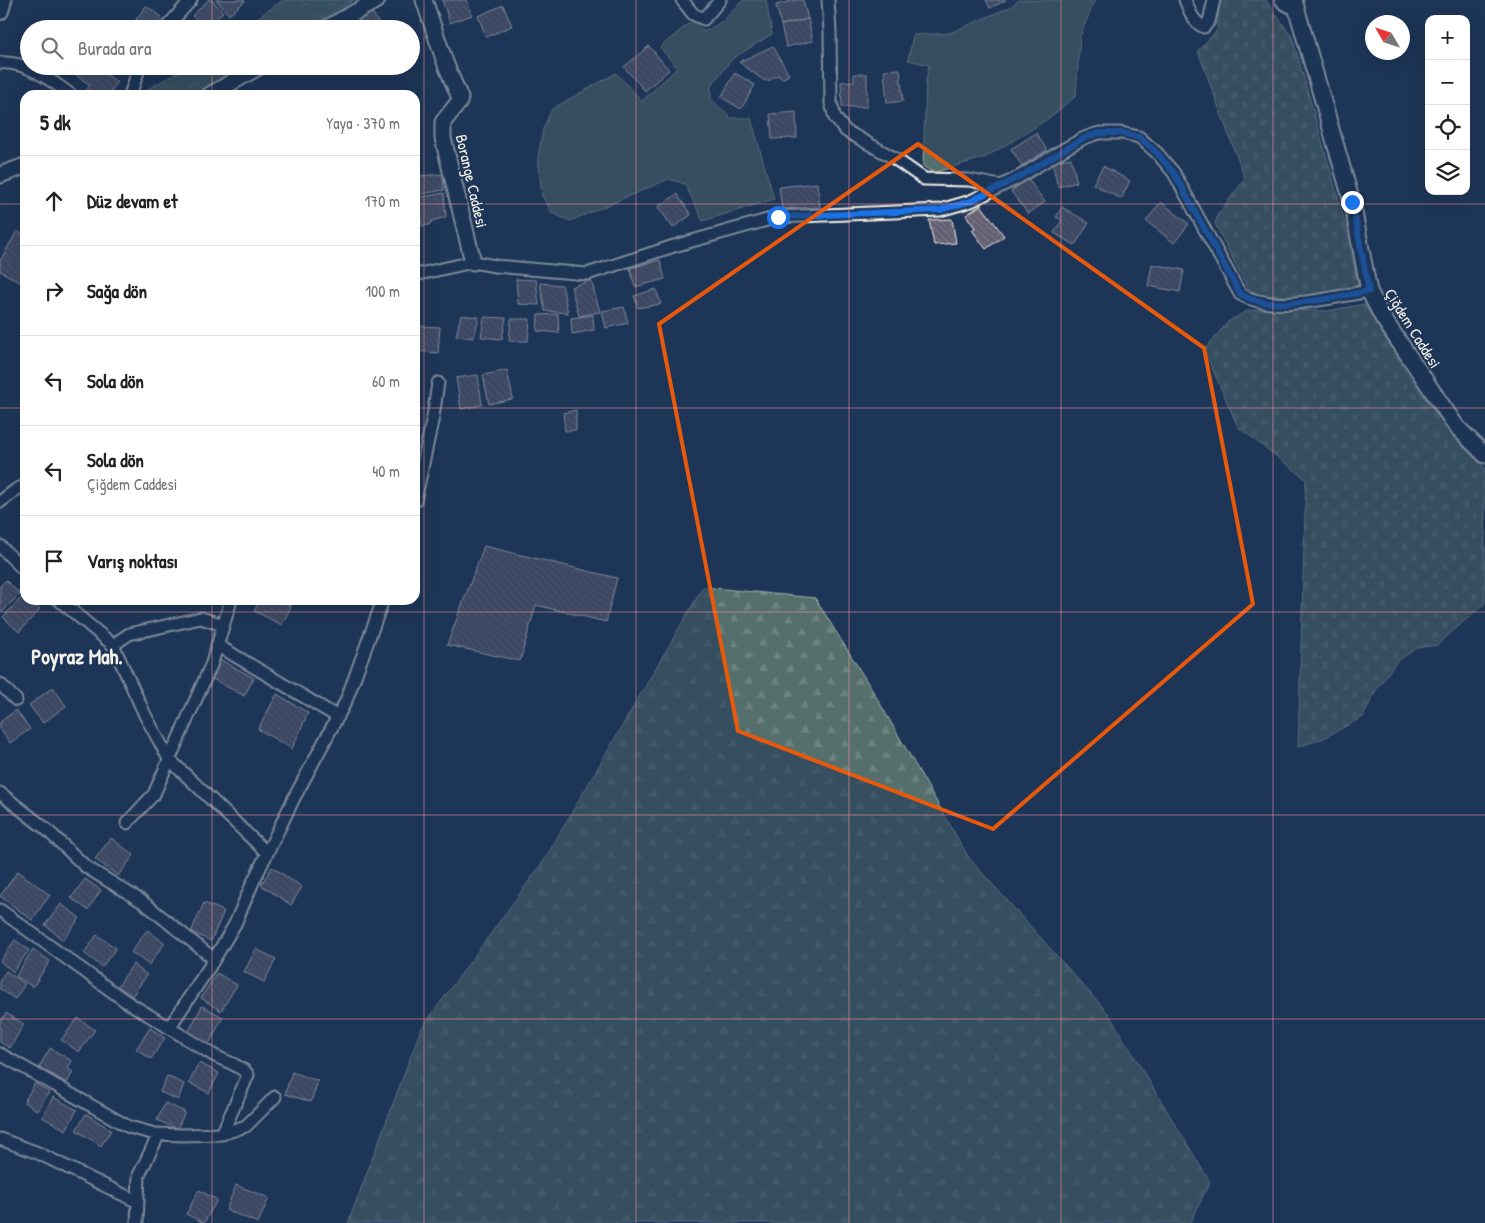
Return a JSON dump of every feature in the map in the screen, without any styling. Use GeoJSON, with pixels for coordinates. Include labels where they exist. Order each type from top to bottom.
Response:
{"type":"FeatureCollection","features":[{"type":"Feature","properties":{"kind":"main road"},"geometry":{"type":"LineString","coordinates":[[0,11],[3,0]]}},
{"type":"Feature","properties":{"kind":"street"},"geometry":{"type":"LineString","coordinates":[[173,20],[191,0]]}},
{"type":"Feature","properties":{"kind":"street"},"geometry":{"type":"LineString","coordinates":[[341,20],[377,0]]}},
{"type":"Feature","properties":{"kind":"street","name":"Borange Caddesi"},"geometry":{"type":"LineString","coordinates":[[424,0],[460,98],[443,122],[442,138],[473,262]]}},
{"type":"Feature","properties":{"kind":"street"},"geometry":{"type":"LineString","coordinates":[[682,0],[698,18],[704,18],[720,0]]}},
{"type":"Feature","properties":{"kind":"street"},"geometry":{"type":"LineString","coordinates":[[828,0],[831,104],[835,118],[846,131],[894,158],[924,178],[969,180],[1001,186]]}},
{"type":"Feature","properties":{"kind":"street"},"geometry":{"type":"LineString","coordinates":[[1185,0],[1194,20],[1204,27],[1209,21],[1214,0]]}},
{"type":"Feature","properties":{"kind":"street"},"geometry":{"type":"LineString","coordinates":[[1281,0],[1284,4],[1295,5]]}},
{"type":"Feature","properties":{"kind":"street","name":"Çiğdem Caddesi"},"geometry":{"type":"LineString","coordinates":[[1295,5],[1352,202],[1369,291],[1383,318],[1456,426],[1485,455]]}},
{"type":"Feature","properties":{"kind":"street"},"geometry":{"type":"LineString","coordinates":[[0,63],[10,62],[20,65]]}},
{"type":"Feature","properties":{"kind":"street"},"geometry":{"type":"LineString","coordinates":[[42,75],[64,90]]}},
{"type":"Feature","properties":{"kind":"street"},"geometry":{"type":"LineString","coordinates":[[132,90],[137,75]]}},
{"type":"Feature","properties":{"kind":"street"},"geometry":{"type":"LineString","coordinates":[[219,90],[244,75]]}},
{"type":"Feature","properties":{"kind":"street"},"geometry":{"type":"LineString","coordinates":[[420,274],[473,262],[511,268],[587,274],[674,246],[778,217],[940,210],[971,201],[1019,177],[1066,148],[1099,133],[1121,133],[1139,137],[1157,153],[1174,173],[1240,294],[1249,300],[1261,303],[1304,302],[1369,291]]}},
{"type":"Feature","properties":{"kind":"street"},"geometry":{"type":"LineString","coordinates":[[0,175],[20,168]]}},
{"type":"Feature","properties":{"kind":"street"},"geometry":{"type":"LineString","coordinates":[[420,478],[438,383]]}},
{"type":"Feature","properties":{"kind":"street"},"geometry":{"type":"LineString","coordinates":[[0,502],[20,488]]}},
{"type":"Feature","properties":{"kind":"street"},"geometry":{"type":"LineString","coordinates":[[0,546],[20,566]]}},
{"type":"Feature","properties":{"kind":"street"},"geometry":{"type":"LineString","coordinates":[[65,605],[113,645],[145,715],[169,759],[267,853]]}},
{"type":"Feature","properties":{"kind":"street"},"geometry":{"type":"LineString","coordinates":[[127,823],[154,794],[212,663],[229,605]]}},
{"type":"Feature","properties":{"kind":"street"},"geometry":{"type":"LineString","coordinates":[[169,1028],[235,924],[293,800],[346,701],[381,605]]}},
{"type":"Feature","properties":{"kind":"street"},"geometry":{"type":"LineString","coordinates":[[113,645],[129,634],[201,618],[223,625]]}},
{"type":"Feature","properties":{"kind":"street"},"geometry":{"type":"LineString","coordinates":[[217,645],[338,717]]}},
{"type":"Feature","properties":{"kind":"street"},"geometry":{"type":"LineString","coordinates":[[0,684],[16,700]]}},
{"type":"Feature","properties":{"kind":"street"},"geometry":{"type":"LineString","coordinates":[[0,793],[46,829],[86,867],[143,902],[214,959]]}},
{"type":"Feature","properties":{"kind":"street"},"geometry":{"type":"LineString","coordinates":[[0,910],[124,1000],[215,1056],[245,1071],[248,1075],[222,1134]]}},
{"type":"Feature","properties":{"kind":"street"},"geometry":{"type":"LineString","coordinates":[[0,1054],[129,1127],[159,1134],[222,1134],[246,1126],[275,1097]]}},
{"type":"Feature","properties":{"kind":"street"},"geometry":{"type":"LineString","coordinates":[[137,1223],[139,1175],[159,1134]]}},
{"type":"Feature","properties":{"kind":"street"},"geometry":{"type":"LineString","coordinates":[[0,1139],[38,1153],[138,1202]]}},
{"type":"Feature","properties":{"kind":"highlighted area"},"geometry":{"type":"Polygon","coordinates":[[[918,144],[1204,348],[1253,604],[993,829],[738,731],[659,324],[918,144]]]}},
{"type":"Feature","properties":{"kind":"green space"},"geometry":{"type":"Polygon","coordinates":[[[283,0],[354,0],[320,20],[255,20],[283,0]]]}},
{"type":"Feature","properties":{"kind":"green space"},"geometry":{"type":"Polygon","coordinates":[[[743,0],[766,0],[772,34],[732,59],[711,86],[711,99],[731,118],[751,118],[774,199],[703,221],[685,184],[669,179],[570,221],[552,213],[542,196],[538,157],[543,129],[552,109],[616,73],[642,101],[677,68],[660,47],[693,20],[704,32],[723,21],[743,0]]]}},
{"type":"Feature","properties":{"kind":"green space"},"geometry":{"type":"Polygon","coordinates":[[[1019,0],[1095,0],[1080,36],[1076,96],[1045,121],[986,157],[933,173],[923,166],[926,80],[929,65],[908,60],[913,35],[950,33],[1010,7],[1019,0]]]}},
{"type":"Feature","properties":{"kind":"green space"},"geometry":{"type":"Polygon","coordinates":[[[1220,0],[1266,0],[1292,37],[1342,211],[1358,285],[1311,297],[1260,295],[1248,289],[1215,224],[1218,214],[1245,179],[1198,51],[1217,30],[1220,0]]]}},
{"type":"Feature","properties":{"kind":"green space"},"geometry":{"type":"Polygon","coordinates":[[[173,75],[229,75],[205,90],[147,90],[173,75]]]}},
{"type":"Feature","properties":{"kind":"green space"},"geometry":{"type":"Polygon","coordinates":[[[1364,304],[1407,373],[1447,429],[1485,468],[1485,603],[1437,645],[1417,648],[1396,662],[1376,690],[1363,717],[1324,738],[1298,747],[1306,479],[1238,427],[1204,350],[1229,321],[1247,311],[1269,309],[1328,311],[1364,304]]]}},
{"type":"Feature","properties":{"kind":"green space"},"geometry":{"type":"Polygon","coordinates":[[[703,587],[815,598],[871,688],[969,858],[1108,1013],[1210,1182],[1190,1223],[348,1223],[421,1029],[543,862],[703,587]]]}},
{"type":"Feature","properties":{"kind":"building"},"geometry":{"type":"Polygon","coordinates":[[[208,0],[212,0],[223,12],[215,20],[196,20],[192,16],[208,0]]]}},
{"type":"Feature","properties":{"kind":"building"},"geometry":{"type":"Polygon","coordinates":[[[216,0],[244,0],[245,1],[229,15],[216,0]]]}},
{"type":"Feature","properties":{"kind":"building"},"geometry":{"type":"Polygon","coordinates":[[[442,0],[467,0],[472,15],[450,23],[442,0]]]}},
{"type":"Feature","properties":{"kind":"building"},"geometry":{"type":"Polygon","coordinates":[[[803,0],[808,19],[781,25],[776,5],[803,0]]]}},
{"type":"Feature","properties":{"kind":"building"},"geometry":{"type":"Polygon","coordinates":[[[986,0],[1006,0],[990,8],[986,0]]]}},
{"type":"Feature","properties":{"kind":"building"},"geometry":{"type":"Polygon","coordinates":[[[503,5],[512,26],[486,37],[478,16],[503,5]]]}},
{"type":"Feature","properties":{"kind":"building"},"geometry":{"type":"Polygon","coordinates":[[[146,6],[162,17],[160,20],[136,20],[146,6]]]}},
{"type":"Feature","properties":{"kind":"building"},"geometry":{"type":"Polygon","coordinates":[[[369,7],[377,20],[352,20],[351,18],[369,7]]]}},
{"type":"Feature","properties":{"kind":"building"},"geometry":{"type":"Polygon","coordinates":[[[808,19],[813,41],[786,47],[781,25],[808,19]]]}},
{"type":"Feature","properties":{"kind":"building"},"geometry":{"type":"Polygon","coordinates":[[[649,46],[669,70],[645,91],[624,67],[649,46]]]}},
{"type":"Feature","properties":{"kind":"building"},"geometry":{"type":"Polygon","coordinates":[[[773,46],[789,75],[782,79],[778,75],[768,81],[763,80],[739,62],[773,46]]]}},
{"type":"Feature","properties":{"kind":"building"},"geometry":{"type":"Polygon","coordinates":[[[900,69],[903,101],[887,103],[884,70],[900,69]]]}},
{"type":"Feature","properties":{"kind":"building"},"geometry":{"type":"Polygon","coordinates":[[[735,73],[755,85],[741,109],[721,97],[735,73]]]}},
{"type":"Feature","properties":{"kind":"building"},"geometry":{"type":"Polygon","coordinates":[[[854,74],[867,74],[867,107],[842,107],[841,82],[854,81],[854,74]]]}},
{"type":"Feature","properties":{"kind":"building"},"geometry":{"type":"Polygon","coordinates":[[[107,75],[117,82],[112,90],[87,90],[90,85],[77,76],[107,75]]]}},
{"type":"Feature","properties":{"kind":"building"},"geometry":{"type":"Polygon","coordinates":[[[796,112],[797,138],[772,139],[770,114],[796,112]]]}},
{"type":"Feature","properties":{"kind":"building"},"geometry":{"type":"Polygon","coordinates":[[[1036,133],[1047,150],[1022,166],[1011,149],[1036,133]]]}},
{"type":"Feature","properties":{"kind":"building"},"geometry":{"type":"Polygon","coordinates":[[[1071,158],[1077,182],[1058,187],[1052,162],[1071,158]]]}},
{"type":"Feature","properties":{"kind":"building"},"geometry":{"type":"Polygon","coordinates":[[[1103,166],[1130,181],[1121,199],[1093,184],[1103,166]]]}},
{"type":"Feature","properties":{"kind":"building"},"geometry":{"type":"Polygon","coordinates":[[[443,174],[444,190],[420,194],[420,176],[443,174]]]}},
{"type":"Feature","properties":{"kind":"building"},"geometry":{"type":"Polygon","coordinates":[[[1028,179],[1045,202],[1028,214],[1011,191],[1028,179]]]}},
{"type":"Feature","properties":{"kind":"building"},"geometry":{"type":"Polygon","coordinates":[[[817,183],[820,207],[782,209],[779,187],[817,183]]]}},
{"type":"Feature","properties":{"kind":"building"},"geometry":{"type":"Polygon","coordinates":[[[444,193],[446,217],[432,221],[429,225],[422,226],[420,197],[444,193]]]}},
{"type":"Feature","properties":{"kind":"building"},"geometry":{"type":"Polygon","coordinates":[[[677,194],[691,215],[673,228],[658,207],[677,194]]]}},
{"type":"Feature","properties":{"kind":"building"},"geometry":{"type":"Polygon","coordinates":[[[1161,202],[1189,224],[1174,243],[1146,221],[1161,202]]]}},
{"type":"Feature","properties":{"kind":"building"},"geometry":{"type":"Polygon","coordinates":[[[981,205],[1004,236],[986,249],[972,230],[975,228],[966,215],[981,205]]]}},
{"type":"Feature","properties":{"kind":"building"},"geometry":{"type":"Polygon","coordinates":[[[1062,207],[1089,223],[1075,245],[1054,233],[1062,220],[1056,217],[1062,207]]]}},
{"type":"Feature","properties":{"kind":"building"},"geometry":{"type":"Polygon","coordinates":[[[952,219],[956,243],[934,245],[929,220],[952,219]]]}},
{"type":"Feature","properties":{"kind":"building"},"geometry":{"type":"Polygon","coordinates":[[[17,231],[20,233],[20,282],[0,271],[0,261],[17,231]]]}},
{"type":"Feature","properties":{"kind":"building"},"geometry":{"type":"Polygon","coordinates":[[[660,260],[665,279],[635,287],[630,268],[660,260]]]}},
{"type":"Feature","properties":{"kind":"building"},"geometry":{"type":"Polygon","coordinates":[[[1152,264],[1184,270],[1180,292],[1148,286],[1152,264]]]}},
{"type":"Feature","properties":{"kind":"building"},"geometry":{"type":"Polygon","coordinates":[[[516,279],[536,280],[539,305],[518,304],[516,279]]]}},
{"type":"Feature","properties":{"kind":"building"},"geometry":{"type":"Polygon","coordinates":[[[591,280],[600,312],[579,316],[571,287],[591,280]]]}},
{"type":"Feature","properties":{"kind":"building"},"geometry":{"type":"Polygon","coordinates":[[[540,283],[562,285],[568,313],[545,311],[540,283]]]}},
{"type":"Feature","properties":{"kind":"building"},"geometry":{"type":"Polygon","coordinates":[[[656,289],[661,304],[638,308],[634,296],[656,289]]]}},
{"type":"Feature","properties":{"kind":"building"},"geometry":{"type":"Polygon","coordinates":[[[624,307],[628,323],[606,328],[602,311],[624,307]]]}},
{"type":"Feature","properties":{"kind":"building"},"geometry":{"type":"Polygon","coordinates":[[[558,314],[559,333],[537,331],[538,315],[558,314]]]}},
{"type":"Feature","properties":{"kind":"building"},"geometry":{"type":"Polygon","coordinates":[[[461,315],[479,317],[474,338],[456,336],[461,315]]]}},
{"type":"Feature","properties":{"kind":"building"},"geometry":{"type":"Polygon","coordinates":[[[593,315],[594,330],[572,334],[571,318],[593,315]]]}},
{"type":"Feature","properties":{"kind":"building"},"geometry":{"type":"Polygon","coordinates":[[[484,317],[506,318],[502,339],[481,337],[484,317]]]}},
{"type":"Feature","properties":{"kind":"building"},"geometry":{"type":"Polygon","coordinates":[[[511,319],[530,319],[528,341],[509,341],[511,319]]]}},
{"type":"Feature","properties":{"kind":"building"},"geometry":{"type":"Polygon","coordinates":[[[420,326],[440,327],[438,353],[420,351],[420,326]]]}},
{"type":"Feature","properties":{"kind":"building"},"geometry":{"type":"Polygon","coordinates":[[[507,370],[513,399],[489,404],[483,375],[507,370]]]}},
{"type":"Feature","properties":{"kind":"building"},"geometry":{"type":"Polygon","coordinates":[[[478,375],[482,405],[461,409],[456,378],[478,375]]]}},
{"type":"Feature","properties":{"kind":"building"},"geometry":{"type":"Polygon","coordinates":[[[576,410],[576,430],[565,431],[563,413],[576,410]]]}},
{"type":"Feature","properties":{"kind":"building"},"geometry":{"type":"Polygon","coordinates":[[[484,546],[617,578],[606,622],[536,605],[520,661],[447,645],[484,546]]]}},
{"type":"Feature","properties":{"kind":"building"},"geometry":{"type":"Polygon","coordinates":[[[6,580],[20,594],[2,612],[0,610],[0,586],[6,580]]]}},
{"type":"Feature","properties":{"kind":"building"},"geometry":{"type":"Polygon","coordinates":[[[20,599],[20,605],[35,605],[40,609],[19,632],[3,617],[20,599]]]}},
{"type":"Feature","properties":{"kind":"building"},"geometry":{"type":"Polygon","coordinates":[[[257,605],[291,606],[282,625],[254,611],[257,605]]]}},
{"type":"Feature","properties":{"kind":"building"},"geometry":{"type":"Polygon","coordinates":[[[221,660],[254,678],[244,696],[211,678],[221,660]]]}},
{"type":"Feature","properties":{"kind":"building"},"geometry":{"type":"Polygon","coordinates":[[[53,687],[66,706],[43,723],[29,705],[53,687]]]}},
{"type":"Feature","properties":{"kind":"building"},"geometry":{"type":"Polygon","coordinates":[[[277,694],[308,713],[292,749],[258,729],[277,694]]]}},
{"type":"Feature","properties":{"kind":"building"},"geometry":{"type":"Polygon","coordinates":[[[16,710],[30,729],[10,743],[0,729],[0,722],[16,710]]]}},
{"type":"Feature","properties":{"kind":"building"},"geometry":{"type":"Polygon","coordinates":[[[111,838],[134,855],[118,876],[95,859],[111,838]]]}},
{"type":"Feature","properties":{"kind":"building"},"geometry":{"type":"Polygon","coordinates":[[[272,867],[302,887],[291,905],[261,885],[272,867]]]}},
{"type":"Feature","properties":{"kind":"building"},"geometry":{"type":"Polygon","coordinates":[[[18,871],[50,895],[32,920],[0,896],[18,871]]]}},
{"type":"Feature","properties":{"kind":"building"},"geometry":{"type":"Polygon","coordinates":[[[85,879],[101,890],[88,910],[71,898],[85,879]]]}},
{"type":"Feature","properties":{"kind":"building"},"geometry":{"type":"Polygon","coordinates":[[[204,903],[224,911],[211,941],[191,932],[204,903]]]}},
{"type":"Feature","properties":{"kind":"building"},"geometry":{"type":"Polygon","coordinates":[[[61,904],[80,918],[63,940],[45,925],[61,904]]]}},
{"type":"Feature","properties":{"kind":"building"},"geometry":{"type":"Polygon","coordinates":[[[147,930],[165,943],[149,965],[131,952],[147,930]]]}},
{"type":"Feature","properties":{"kind":"building"},"geometry":{"type":"Polygon","coordinates":[[[97,935],[116,948],[102,967],[84,953],[97,935]]]}},
{"type":"Feature","properties":{"kind":"building"},"geometry":{"type":"Polygon","coordinates":[[[15,940],[29,950],[13,972],[0,961],[15,940]]]}},
{"type":"Feature","properties":{"kind":"building"},"geometry":{"type":"Polygon","coordinates":[[[33,949],[50,961],[33,987],[16,976],[33,949]]]}},
{"type":"Feature","properties":{"kind":"building"},"geometry":{"type":"Polygon","coordinates":[[[256,949],[276,959],[264,982],[244,972],[256,949]]]}},
{"type":"Feature","properties":{"kind":"building"},"geometry":{"type":"Polygon","coordinates":[[[133,964],[147,975],[132,996],[118,986],[133,964]]]}},
{"type":"Feature","properties":{"kind":"building"},"geometry":{"type":"Polygon","coordinates":[[[6,971],[25,984],[15,999],[0,989],[0,980],[6,971]]]}},
{"type":"Feature","properties":{"kind":"building"},"geometry":{"type":"Polygon","coordinates":[[[217,973],[237,985],[221,1011],[201,998],[217,973]]]}},
{"type":"Feature","properties":{"kind":"building"},"geometry":{"type":"Polygon","coordinates":[[[202,1006],[223,1017],[209,1044],[188,1033],[202,1006]]]}},
{"type":"Feature","properties":{"kind":"building"},"geometry":{"type":"Polygon","coordinates":[[[6,1013],[24,1024],[10,1048],[0,1042],[0,1022],[6,1013]]]}},
{"type":"Feature","properties":{"kind":"building"},"geometry":{"type":"Polygon","coordinates":[[[78,1018],[95,1030],[79,1052],[61,1040],[78,1018]]]}},
{"type":"Feature","properties":{"kind":"building"},"geometry":{"type":"Polygon","coordinates":[[[150,1028],[165,1038],[151,1059],[136,1049],[150,1028]]]}},
{"type":"Feature","properties":{"kind":"building"},"geometry":{"type":"Polygon","coordinates":[[[50,1048],[72,1061],[68,1069],[73,1072],[67,1083],[39,1067],[50,1048]]]}},
{"type":"Feature","properties":{"kind":"building"},"geometry":{"type":"Polygon","coordinates":[[[199,1063],[219,1073],[209,1093],[189,1083],[199,1063]]]}},
{"type":"Feature","properties":{"kind":"building"},"geometry":{"type":"Polygon","coordinates":[[[292,1072],[318,1081],[311,1102],[285,1094],[292,1072]]]}},
{"type":"Feature","properties":{"kind":"building"},"geometry":{"type":"Polygon","coordinates":[[[167,1076],[184,1084],[178,1100],[160,1092],[167,1076]]]}},
{"type":"Feature","properties":{"kind":"building"},"geometry":{"type":"Polygon","coordinates":[[[35,1083],[49,1092],[38,1111],[24,1102],[35,1083]]]}},
{"type":"Feature","properties":{"kind":"building"},"geometry":{"type":"Polygon","coordinates":[[[53,1097],[77,1110],[66,1130],[42,1117],[53,1097]]]}},
{"type":"Feature","properties":{"kind":"building"},"geometry":{"type":"Polygon","coordinates":[[[165,1103],[185,1112],[177,1129],[157,1120],[165,1103]]]}},
{"type":"Feature","properties":{"kind":"building"},"geometry":{"type":"Polygon","coordinates":[[[86,1114],[111,1130],[101,1146],[76,1130],[86,1114]]]}},
{"type":"Feature","properties":{"kind":"building"},"geometry":{"type":"Polygon","coordinates":[[[236,1185],[269,1198],[258,1223],[226,1210],[236,1185]]]}},
{"type":"Feature","properties":{"kind":"building"},"geometry":{"type":"Polygon","coordinates":[[[199,1190],[217,1200],[204,1223],[186,1214],[199,1190]]]}},
{"type":"Feature","properties":{"kind":"district","name":"Poyraz Mah."},"geometry":{"type":"Point","coordinates":[77,656]}},
{"type":"Feature","properties":{"kind":"route"},"geometry":{"type":"LineString","coordinates":[[778,217],[940,210],[971,201],[1019,177],[1084,138],[1099,133],[1121,133],[1139,137],[1157,153],[1174,173],[1240,294],[1249,300],[1261,303],[1304,302],[1369,291],[1352,202]]}}]}
